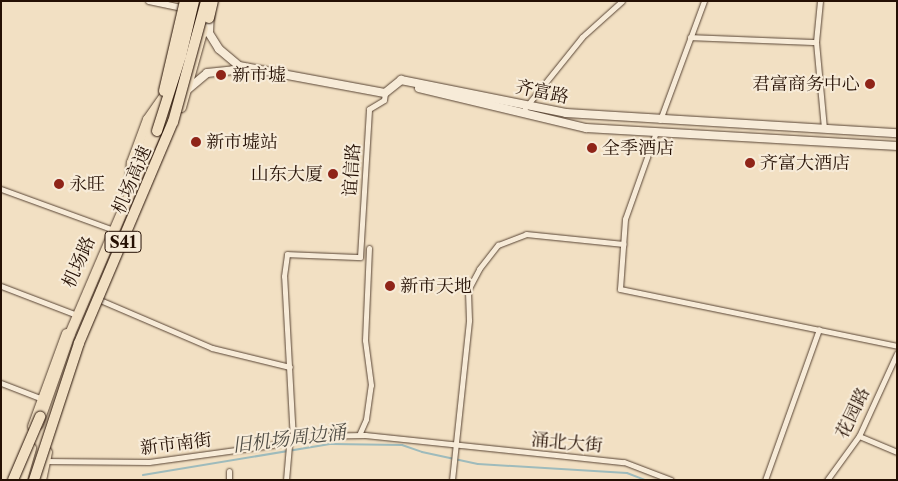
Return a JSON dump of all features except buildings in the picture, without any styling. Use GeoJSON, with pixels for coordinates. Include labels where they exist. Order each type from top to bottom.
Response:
{"type":"FeatureCollection","features":[{"type":"Feature","properties":{"kind":"highway","name":"机场路"},"geometry":{"type":"LineString","coordinates":[[41,480],[70,377],[100,300],[153,180],[187,90],[210,1]]}},
{"type":"Feature","properties":{"kind":"highway","name":"机场高速"},"geometry":{"type":"LineString","coordinates":[[34,480],[79,343],[179,104],[210,1]]}},
{"type":"Feature","properties":{"kind":"highway","name":"机场路"},"geometry":{"type":"LineString","coordinates":[[20,480],[40,398],[129,188],[131,162],[147,119],[166,92],[190,4]]}},
{"type":"Feature","properties":{"kind":"highway","name":"机场高速"},"geometry":{"type":"LineString","coordinates":[[20,480],[40,417],[77,318],[157,131],[181,56],[190,4]]}},
{"type":"Feature","properties":{"kind":"highway"},"geometry":{"type":"LineString","coordinates":[[13,480],[40,417]]}},
{"type":"Feature","properties":{"kind":"main road"},"geometry":{"type":"LineString","coordinates":[[210,1],[207,28],[216,44],[239,66],[385,95]]}},
{"type":"Feature","properties":{"kind":"main road"},"geometry":{"type":"LineString","coordinates":[[187,90],[207,73],[240,69],[385,95]]}},
{"type":"Feature","properties":{"kind":"main road","name":"齐富路"},"geometry":{"type":"LineString","coordinates":[[385,95],[401,80],[587,115],[897,133]]}},
{"type":"Feature","properties":{"kind":"main road","name":"齐富路"},"geometry":{"type":"LineString","coordinates":[[385,95],[401,84],[507,107],[524,115],[586,128],[897,146]]}},
{"type":"Feature","properties":{"kind":"main road"},"geometry":{"type":"LineString","coordinates":[[586,128],[587,115]]}},
{"type":"Feature","properties":{"kind":"street"},"geometry":{"type":"LineString","coordinates":[[149,1],[190,4]]}},
{"type":"Feature","properties":{"kind":"street"},"geometry":{"type":"LineString","coordinates":[[179,1],[190,4],[207,14]]}},
{"type":"Feature","properties":{"kind":"street"},"geometry":{"type":"LineString","coordinates":[[524,115],[526,104],[582,37],[622,1]]}},
{"type":"Feature","properties":{"kind":"street"},"geometry":{"type":"LineString","coordinates":[[660,120],[704,1]]}},
{"type":"Feature","properties":{"kind":"street"},"geometry":{"type":"LineString","coordinates":[[820,1],[816,42],[824,128]]}},
{"type":"Feature","properties":{"kind":"street"},"geometry":{"type":"LineString","coordinates":[[690,37],[816,42]]}},
{"type":"Feature","properties":{"kind":"street","name":"谊信路"},"geometry":{"type":"LineString","coordinates":[[290,368],[284,276],[287,254],[360,257],[369,110],[385,95]]}},
{"type":"Feature","properties":{"kind":"street"},"geometry":{"type":"LineString","coordinates":[[656,132],[626,219],[620,289],[897,346]]}},
{"type":"Feature","properties":{"kind":"street"},"geometry":{"type":"LineString","coordinates":[[1,189],[111,229]]}},
{"type":"Feature","properties":{"kind":"street"},"geometry":{"type":"LineString","coordinates":[[452,480],[469,320],[468,290],[479,268],[498,245],[526,234],[623,244]]}},
{"type":"Feature","properties":{"kind":"street"},"geometry":{"type":"LineString","coordinates":[[359,435],[366,419],[371,385],[365,340],[369,248]]}},
{"type":"Feature","properties":{"kind":"street"},"geometry":{"type":"LineString","coordinates":[[1,286],[74,314]]}},
{"type":"Feature","properties":{"kind":"street"},"geometry":{"type":"LineString","coordinates":[[100,300],[212,348],[290,368],[290,456],[286,480]]}},
{"type":"Feature","properties":{"kind":"street"},"geometry":{"type":"LineString","coordinates":[[765,480],[819,329]]}},
{"type":"Feature","properties":{"kind":"street","name":"花园路"},"geometry":{"type":"LineString","coordinates":[[827,480],[859,436],[897,353]]}},
{"type":"Feature","properties":{"kind":"street"},"geometry":{"type":"LineString","coordinates":[[1,383],[40,398]]}},
{"type":"Feature","properties":{"kind":"street","name":"新市南街"},"geometry":{"type":"LineString","coordinates":[[45,461],[149,462],[290,442],[314,436],[359,435],[457,443]]}},
{"type":"Feature","properties":{"kind":"street"},"geometry":{"type":"LineString","coordinates":[[859,436],[897,452]]}},
{"type":"Feature","properties":{"kind":"street","name":"涌北大街"},"geometry":{"type":"LineString","coordinates":[[457,443],[624,462],[670,480]]}},
{"type":"Feature","properties":{"kind":"street"},"geometry":{"type":"LineString","coordinates":[[229,471],[230,480]]}},
{"type":"Feature","properties":{"kind":"waterway","name":"旧机场周边涌"},"geometry":{"type":"LineString","coordinates":[[143,475],[331,444],[402,445],[422,452],[478,464],[627,473],[645,480]]}},
{"type":"Feature","properties":{"kind":"place","name":"新市墟"},"geometry":{"type":"Point","coordinates":[221,75]}},
{"type":"Feature","properties":{"kind":"place","name":"君富商务中心"},"geometry":{"type":"Point","coordinates":[870,84]}},
{"type":"Feature","properties":{"kind":"place","name":"新市墟站"},"geometry":{"type":"Point","coordinates":[196,142]}},
{"type":"Feature","properties":{"kind":"place","name":"全季酒店"},"geometry":{"type":"Point","coordinates":[592,148]}},
{"type":"Feature","properties":{"kind":"place","name":"齐富大酒店"},"geometry":{"type":"Point","coordinates":[750,163]}},
{"type":"Feature","properties":{"kind":"place","name":"山东大厦"},"geometry":{"type":"Point","coordinates":[333,174]}},
{"type":"Feature","properties":{"kind":"place","name":"永旺"},"geometry":{"type":"Point","coordinates":[59,184]}},
{"type":"Feature","properties":{"kind":"place","name":"新市天地"},"geometry":{"type":"Point","coordinates":[390,286]}}]}
